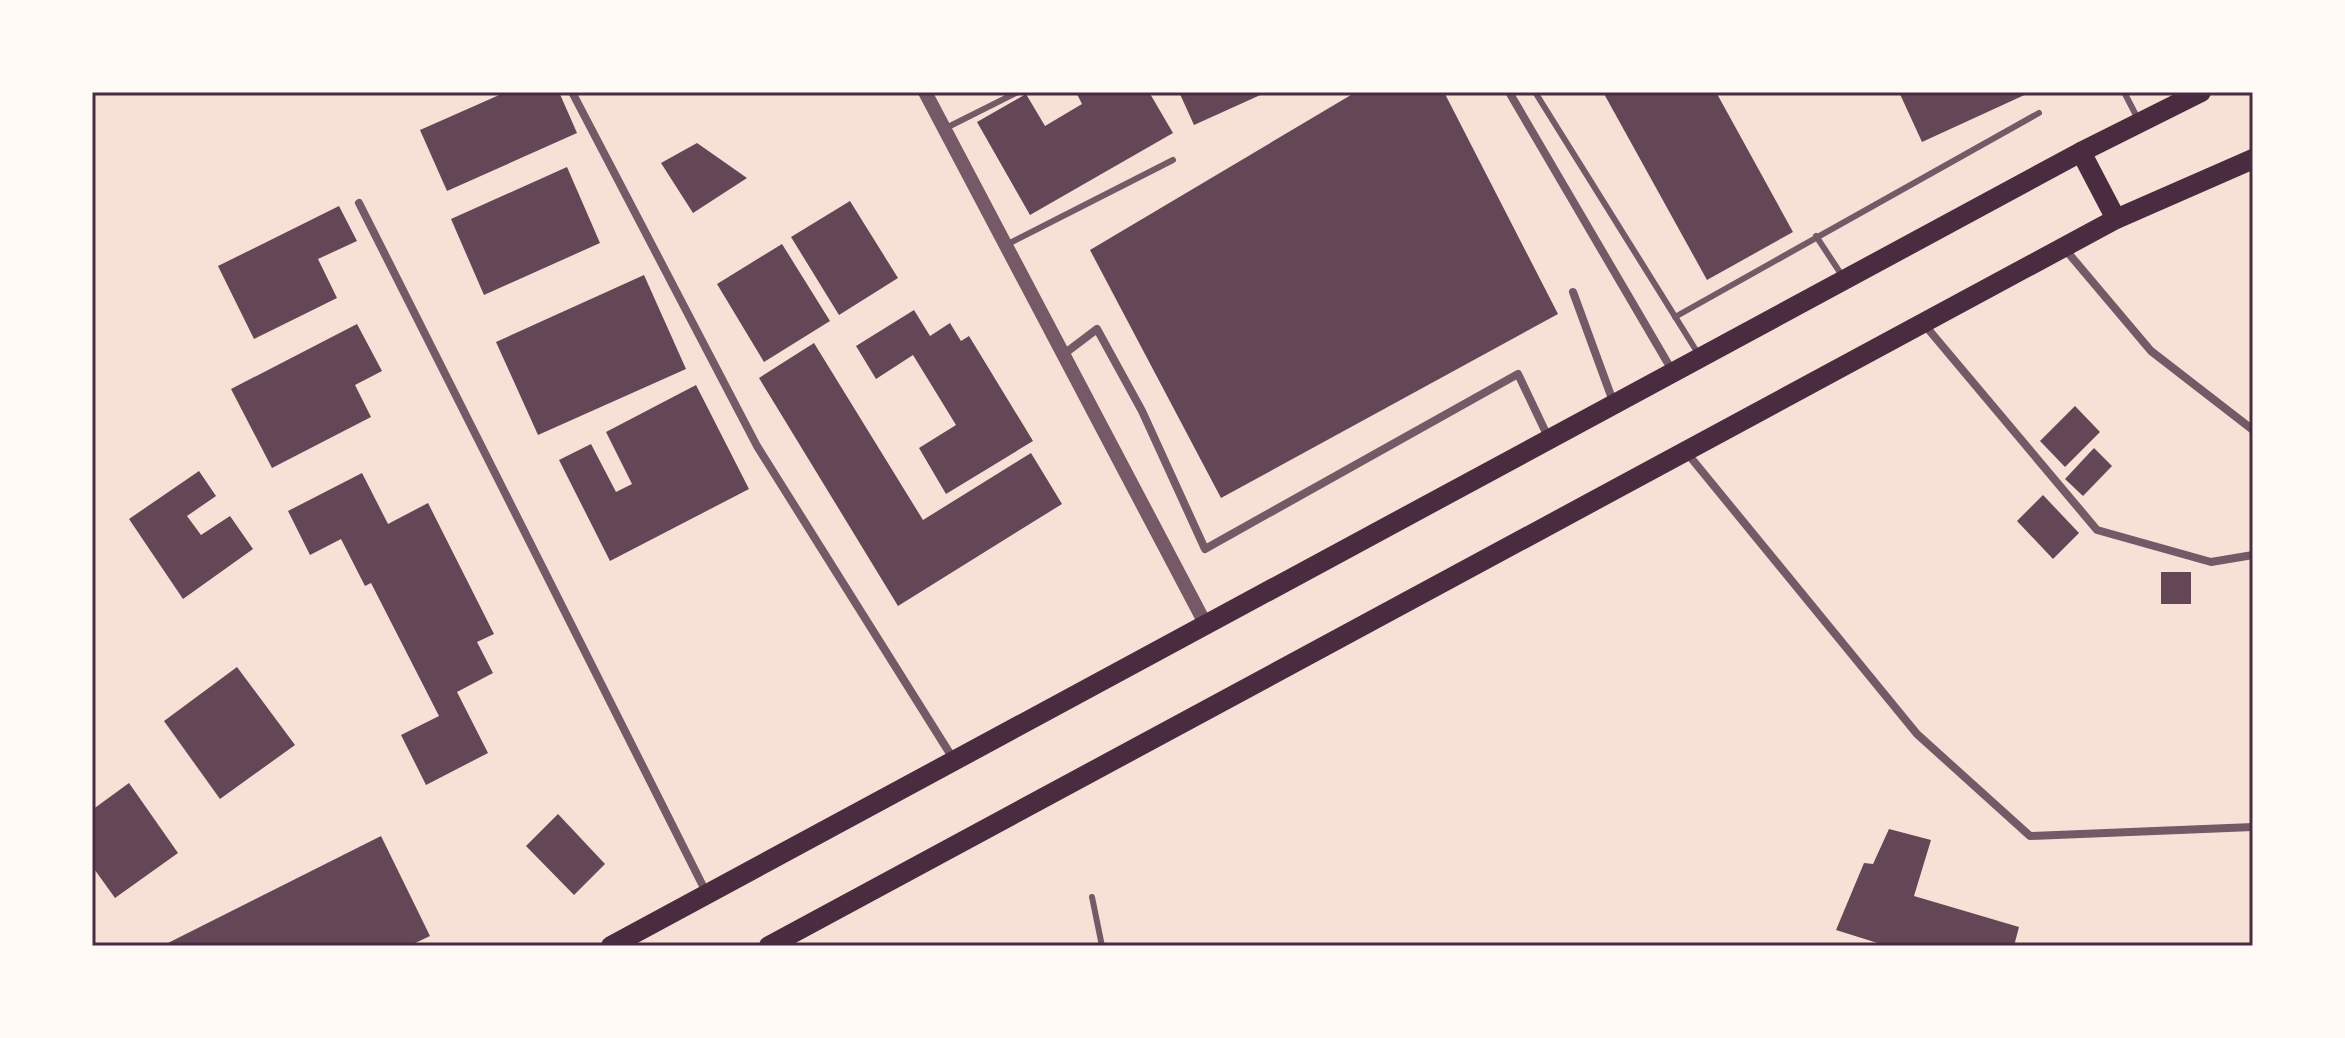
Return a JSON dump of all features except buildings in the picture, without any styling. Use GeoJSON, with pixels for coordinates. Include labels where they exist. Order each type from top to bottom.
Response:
{"type":"FeatureCollection","features":[{"type":"Feature","properties":{"kind":"main road"},"geometry":{"type":"LineString","coordinates":[[611,946],[2081,152],[2201,92]]}},
{"type":"Feature","properties":{"kind":"main road"},"geometry":{"type":"LineString","coordinates":[[2081,152],[2116,219]]}},
{"type":"Feature","properties":{"kind":"main road"},"geometry":{"type":"LineString","coordinates":[[769,946],[2063,247],[2116,219],[2253,159]]}},
{"type":"Feature","properties":{"kind":"street"},"geometry":{"type":"LineString","coordinates":[[572,92],[757,446],[955,760]]}},
{"type":"Feature","properties":{"kind":"street"},"geometry":{"type":"LineString","coordinates":[[925,92],[1206,625]]}},
{"type":"Feature","properties":{"kind":"street"},"geometry":{"type":"LineString","coordinates":[[1509,92],[1674,372]]}},
{"type":"Feature","properties":{"kind":"street"},"geometry":{"type":"LineString","coordinates":[[359,203],[707,894]]}},
{"type":"Feature","properties":{"kind":"street"},"geometry":{"type":"LineString","coordinates":[[2063,247],[2151,351],[2253,430]]}},
{"type":"Feature","properties":{"kind":"street"},"geometry":{"type":"LineString","coordinates":[[1573,292],[1615,405]]}},
{"type":"Feature","properties":{"kind":"street"},"geometry":{"type":"LineString","coordinates":[[1923,323],[2097,530],[2211,562],[2253,555]]}},
{"type":"Feature","properties":{"kind":"street"},"geometry":{"type":"LineString","coordinates":[[1064,354],[1097,329],[1142,411],[1205,549],[1518,374],[1549,439]]}},
{"type":"Feature","properties":{"kind":"street"},"geometry":{"type":"LineString","coordinates":[[1685,451],[1917,734],[2030,836],[2253,827]]}},
{"type":"Feature","properties":{"kind":"lane"},"geometry":{"type":"LineString","coordinates":[[945,129],[1018,92]]}},
{"type":"Feature","properties":{"kind":"lane"},"geometry":{"type":"LineString","coordinates":[[1535,92],[1701,358]]}},
{"type":"Feature","properties":{"kind":"lane"},"geometry":{"type":"LineString","coordinates":[[2124,92],[2139,122]]}},
{"type":"Feature","properties":{"kind":"lane"},"geometry":{"type":"LineString","coordinates":[[1675,317],[2039,113]]}},
{"type":"Feature","properties":{"kind":"lane"},"geometry":{"type":"LineString","coordinates":[[1006,245],[1173,160]]}},
{"type":"Feature","properties":{"kind":"lane"},"geometry":{"type":"LineString","coordinates":[[1816,236],[1845,280]]}},
{"type":"Feature","properties":{"kind":"lane"},"geometry":{"type":"LineString","coordinates":[[1092,897],[1102,946]]}}]}
